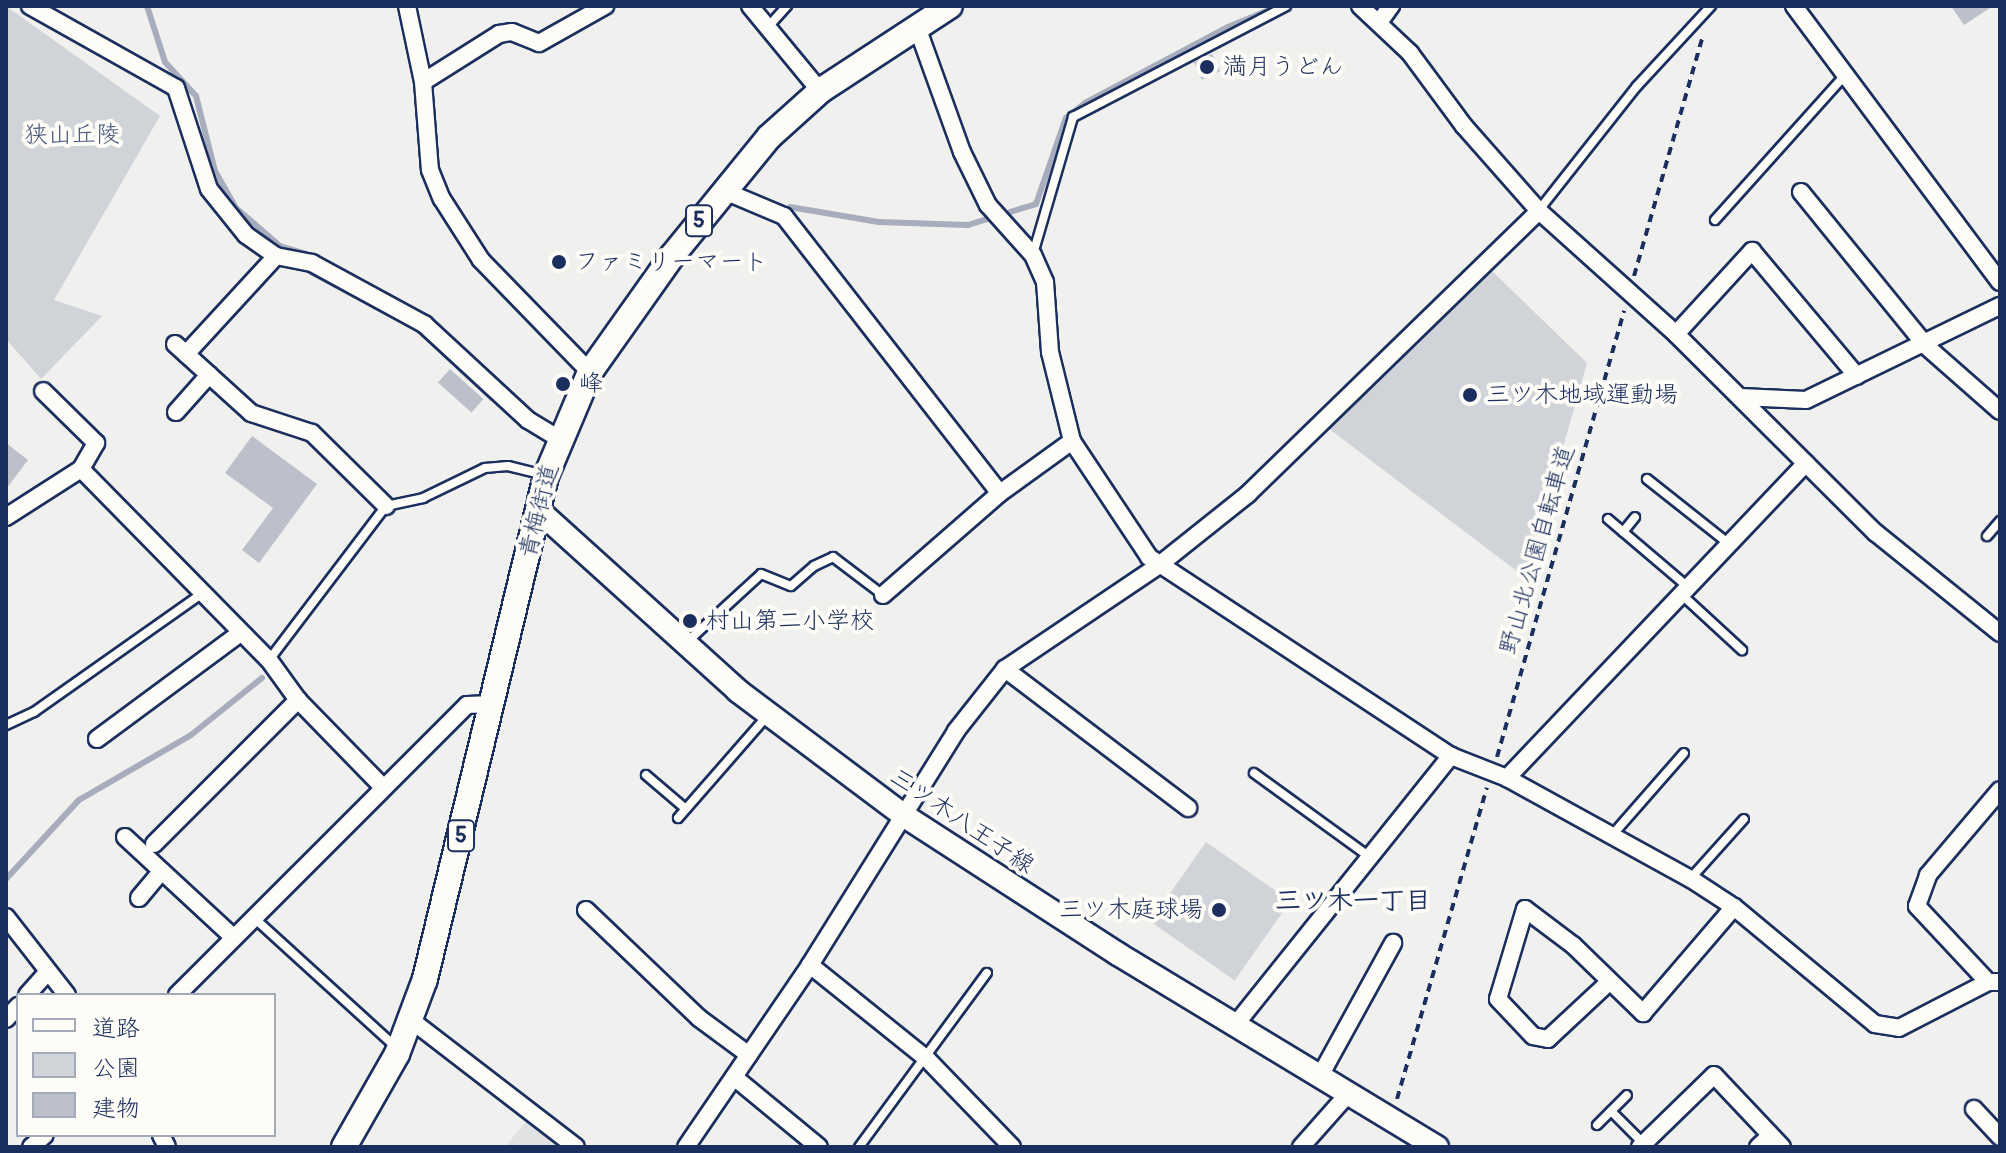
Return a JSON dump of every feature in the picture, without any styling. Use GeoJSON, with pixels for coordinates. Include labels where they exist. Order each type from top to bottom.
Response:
{"type":"FeatureCollection","features":[{"type":"Feature","properties":{"kind":"main road","name":"青梅街道"},"geometry":{"type":"LineString","coordinates":[[344,1147],[399,1049],[411,1020],[493,704],[546,476],[558,438],[590,372],[722,190],[820,91],[950,6]]}},
{"type":"Feature","properties":{"kind":"main road","name":"三ツ木八王子線"},"geometry":{"type":"LineString","coordinates":[[538,510],[684,644],[768,715],[903,815],[1437,1147]]}},
{"type":"Feature","properties":{"kind":"street"},"geometry":{"type":"LineString","coordinates":[[30,6],[176,88],[209,189],[246,235],[276,256],[312,263],[424,324],[528,420],[558,438]]}},
{"type":"Feature","properties":{"kind":"street"},"geometry":{"type":"LineString","coordinates":[[407,6],[423,82],[430,170],[442,199],[481,260],[590,372]]}},
{"type":"Feature","properties":{"kind":"street"},"geometry":{"type":"LineString","coordinates":[[423,82],[499,34],[512,32],[539,43],[605,6]]}},
{"type":"Feature","properties":{"kind":"street"},"geometry":{"type":"LineString","coordinates":[[750,6],[820,91]]}},
{"type":"Feature","properties":{"kind":"street"},"geometry":{"type":"LineString","coordinates":[[1360,6],[1380,21],[1539,211],[1676,334],[1876,533],[2000,633]]}},
{"type":"Feature","properties":{"kind":"street"},"geometry":{"type":"LineString","coordinates":[[1380,21],[1391,6]]}},
{"type":"Feature","properties":{"kind":"street"},"geometry":{"type":"LineString","coordinates":[[1794,6],[2000,282]]}},
{"type":"Feature","properties":{"kind":"street"},"geometry":{"type":"LineString","coordinates":[[917,27],[951,125],[988,205],[1033,255],[1045,282],[1050,352],[1072,441],[1159,565],[1451,756],[1507,778],[1614,833],[1691,879],[1734,907],[1875,1024],[1899,1028],[1994,982],[1925,920],[1917,906],[1917,893],[2000,790]]}},
{"type":"Feature","properties":{"kind":"street"},"geometry":{"type":"LineString","coordinates":[[722,190],[784,216],[1000,493]]}},
{"type":"Feature","properties":{"kind":"street"},"geometry":{"type":"LineString","coordinates":[[1801,192],[1926,346],[2000,411]]}},
{"type":"Feature","properties":{"kind":"street"},"geometry":{"type":"LineString","coordinates":[[686,1147],[810,965],[956,731],[1005,669],[1159,565],[1248,494],[1539,211]]}},
{"type":"Feature","properties":{"kind":"street"},"geometry":{"type":"LineString","coordinates":[[1676,334],[1752,251],[1857,376]]}},
{"type":"Feature","properties":{"kind":"street"},"geometry":{"type":"LineString","coordinates":[[276,256],[180,349],[251,413],[312,433],[386,506]]}},
{"type":"Feature","properties":{"kind":"street"},"geometry":{"type":"LineString","coordinates":[[1741,397],[1806,400],[1926,346],[2000,306]]}},
{"type":"Feature","properties":{"kind":"street"},"geometry":{"type":"LineString","coordinates":[[176,412],[209,375]]}},
{"type":"Feature","properties":{"kind":"street"},"geometry":{"type":"LineString","coordinates":[[6,517],[81,469],[96,443],[43,391]]}},
{"type":"Feature","properties":{"kind":"street"},"geometry":{"type":"LineString","coordinates":[[883,595],[1000,493],[1072,441]]}},
{"type":"Feature","properties":{"kind":"street"},"geometry":{"type":"LineString","coordinates":[[1507,778],[1806,463]]}},
{"type":"Feature","properties":{"kind":"street"},"geometry":{"type":"LineString","coordinates":[[81,469],[200,595],[269,660],[298,700],[383,787]]}},
{"type":"Feature","properties":{"kind":"street"},"geometry":{"type":"LineString","coordinates":[[97,739],[239,634]]}},
{"type":"Feature","properties":{"kind":"street"},"geometry":{"type":"LineString","coordinates":[[1005,669],[1188,808]]}},
{"type":"Feature","properties":{"kind":"street"},"geometry":{"type":"LineString","coordinates":[[154,844],[298,700]]}},
{"type":"Feature","properties":{"kind":"street"},"geometry":{"type":"LineString","coordinates":[[179,993],[252,916],[467,705],[493,704]]}},
{"type":"Feature","properties":{"kind":"street"},"geometry":{"type":"LineString","coordinates":[[1236,1024],[1451,756]]}},
{"type":"Feature","properties":{"kind":"street"},"geometry":{"type":"LineString","coordinates":[[125,837],[232,936]]}},
{"type":"Feature","properties":{"kind":"street"},"geometry":{"type":"LineString","coordinates":[[139,898],[162,871]]}},
{"type":"Feature","properties":{"kind":"street"},"geometry":{"type":"LineString","coordinates":[[1608,983],[1548,1039],[1533,1036],[1498,999],[1525,909],[1573,945],[1608,983],[1643,1013],[1734,907]]}},
{"type":"Feature","properties":{"kind":"street"},"geometry":{"type":"LineString","coordinates":[[586,910],[699,1018],[749,1055]]}},
{"type":"Feature","properties":{"kind":"street"},"geometry":{"type":"LineString","coordinates":[[6,917],[65,993]]}},
{"type":"Feature","properties":{"kind":"street"},"geometry":{"type":"LineString","coordinates":[[1320,1076],[1393,943]]}},
{"type":"Feature","properties":{"kind":"street"},"geometry":{"type":"LineString","coordinates":[[810,965],[928,1060],[1012,1147]]}},
{"type":"Feature","properties":{"kind":"street"},"geometry":{"type":"LineString","coordinates":[[29,993],[47,973]]}},
{"type":"Feature","properties":{"kind":"street"},"geometry":{"type":"LineString","coordinates":[[411,1020],[576,1147]]}},
{"type":"Feature","properties":{"kind":"street"},"geometry":{"type":"LineString","coordinates":[[1642,1146],[1714,1075],[1770,1143]]}},
{"type":"Feature","properties":{"kind":"street"},"geometry":{"type":"LineString","coordinates":[[734,1077],[819,1147]]}},
{"type":"Feature","properties":{"kind":"street"},"geometry":{"type":"LineString","coordinates":[[1301,1147],[1349,1093]]}},
{"type":"Feature","properties":{"kind":"street"},"geometry":{"type":"LineString","coordinates":[[1974,1109],[2000,1137]]}},
{"type":"Feature","properties":{"kind":"lane"},"geometry":{"type":"LineString","coordinates":[[766,28],[787,6]]}},
{"type":"Feature","properties":{"kind":"lane"},"geometry":{"type":"LineString","coordinates":[[1033,255],[1073,117],[1286,6]]}},
{"type":"Feature","properties":{"kind":"lane"},"geometry":{"type":"LineString","coordinates":[[1539,211],[1637,86],[1711,6]]}},
{"type":"Feature","properties":{"kind":"lane"},"geometry":{"type":"LineString","coordinates":[[1715,220],[1844,76]]}},
{"type":"Feature","properties":{"kind":"lane"},"geometry":{"type":"LineString","coordinates":[[269,660],[386,506],[423,498],[485,468],[508,466],[546,476]]}},
{"type":"Feature","properties":{"kind":"lane"},"geometry":{"type":"LineString","coordinates":[[1647,479],[1729,544]]}},
{"type":"Feature","properties":{"kind":"lane"},"geometry":{"type":"LineString","coordinates":[[1623,532],[1635,517]]}},
{"type":"Feature","properties":{"kind":"lane"},"geometry":{"type":"LineString","coordinates":[[1608,519],[1742,650]]}},
{"type":"Feature","properties":{"kind":"lane"},"geometry":{"type":"LineString","coordinates":[[1987,536],[2000,521]]}},
{"type":"Feature","properties":{"kind":"lane"},"geometry":{"type":"LineString","coordinates":[[684,644],[761,574],[791,586],[833,557],[883,595]]}},
{"type":"Feature","properties":{"kind":"lane"},"geometry":{"type":"LineString","coordinates":[[6,725],[34,712],[200,595]]}},
{"type":"Feature","properties":{"kind":"lane"},"geometry":{"type":"LineString","coordinates":[[678,818],[768,715]]}},
{"type":"Feature","properties":{"kind":"lane"},"geometry":{"type":"LineString","coordinates":[[1614,833],[1684,753]]}},
{"type":"Feature","properties":{"kind":"lane"},"geometry":{"type":"LineString","coordinates":[[1254,773],[1372,858]]}},
{"type":"Feature","properties":{"kind":"lane"},"geometry":{"type":"LineString","coordinates":[[646,775],[686,809]]}},
{"type":"Feature","properties":{"kind":"lane"},"geometry":{"type":"LineString","coordinates":[[1691,879],[1744,819]]}},
{"type":"Feature","properties":{"kind":"lane"},"geometry":{"type":"LineString","coordinates":[[252,916],[399,1049]]}},
{"type":"Feature","properties":{"kind":"lane"},"geometry":{"type":"LineString","coordinates":[[859,1147],[928,1060],[987,973]]}},
{"type":"Feature","properties":{"kind":"lane"},"geometry":{"type":"LineString","coordinates":[[1597,1125],[1627,1095]]}},
{"type":"Feature","properties":{"kind":"lane"},"geometry":{"type":"LineString","coordinates":[[1611,1111],[1642,1146]]}},
{"type":"Feature","properties":{"kind":"path"},"geometry":{"type":"LineString","coordinates":[[1632,284],[1708,20]]}},
{"type":"Feature","properties":{"kind":"path","name":"野山北公園自転車道"},"geometry":{"type":"LineString","coordinates":[[1494,765],[1627,299]]}},
{"type":"Feature","properties":{"kind":"path"},"geometry":{"type":"LineString","coordinates":[[1395,1105],[1489,780]]}},
{"type":"Feature","properties":{"kind":"shaded area"},"geometry":{"type":"Polygon","coordinates":[[[528,1119],[564,1147],[505,1147],[528,1119]]]}},
{"type":"Feature","properties":{"kind":"green space","name":"狭山丘陵"},"geometry":{"type":"Polygon","coordinates":[[[6,6],[160,116],[54,300],[102,316],[41,379],[6,339],[6,6]]]}},
{"type":"Feature","properties":{"kind":"green space","name":"三ツ木地域運動場"},"geometry":{"type":"Polygon","coordinates":[[[1492,271],[1587,363],[1526,578],[1328,428],[1492,271]]]}},
{"type":"Feature","properties":{"kind":"green space","name":"三ツ木庭球場"},"geometry":{"type":"Polygon","coordinates":[[[1206,842],[1290,901],[1235,981],[1150,921],[1206,842]]]}},
{"type":"Feature","properties":{"kind":"building"},"geometry":{"type":"Polygon","coordinates":[[[1951,6],[1993,6],[1964,25],[1951,6]]]}},
{"type":"Feature","properties":{"kind":"building"},"geometry":{"type":"Polygon","coordinates":[[[1212,54],[1220,71],[1202,80],[1194,62],[1212,54]]]}},
{"type":"Feature","properties":{"kind":"building"},"geometry":{"type":"Polygon","coordinates":[[[450,369],[483,399],[471,412],[438,382],[450,369]]]}},
{"type":"Feature","properties":{"kind":"building"},"geometry":{"type":"Polygon","coordinates":[[[252,436],[317,484],[259,563],[242,550],[273,508],[225,473],[252,436]]]}},
{"type":"Feature","properties":{"kind":"building"},"geometry":{"type":"Polygon","coordinates":[[[6,443],[28,460],[6,489],[6,443]]]}},
{"type":"Feature","properties":{"kind":"waterway"},"geometry":{"type":"LineString","coordinates":[[147,6],[165,62],[196,96],[215,171],[236,208],[280,246],[307,254]]}},
{"type":"Feature","properties":{"kind":"waterway"},"geometry":{"type":"LineString","coordinates":[[1010,212],[1036,204],[1066,118],[1085,103],[1228,27],[1279,6]]}},
{"type":"Feature","properties":{"kind":"waterway"},"geometry":{"type":"LineString","coordinates":[[790,207],[879,222],[968,225],[991,218]]}},
{"type":"Feature","properties":{"kind":"waterway"},"geometry":{"type":"LineString","coordinates":[[311,272],[419,330],[492,398]]}},
{"type":"Feature","properties":{"kind":"waterway"},"geometry":{"type":"LineString","coordinates":[[6,879],[79,800],[191,735],[262,678]]}},
{"type":"Feature","properties":{"kind":"place","name":"満月うどん"},"geometry":{"type":"Point","coordinates":[1207,67]}},
{"type":"Feature","properties":{"kind":"place","name":"ファミリーマート"},"geometry":{"type":"Point","coordinates":[559,262]}},
{"type":"Feature","properties":{"kind":"place","name":"峰"},"geometry":{"type":"Point","coordinates":[563,384]}},
{"type":"Feature","properties":{"kind":"place","name":"三ツ木地域運動場"},"geometry":{"type":"Point","coordinates":[1470,395]}},
{"type":"Feature","properties":{"kind":"place","name":"村山第二小学校"},"geometry":{"type":"Point","coordinates":[690,621]}},
{"type":"Feature","properties":{"kind":"place","name":"三ツ木庭球場"},"geometry":{"type":"Point","coordinates":[1219,910]}},
{"type":"Feature","properties":{"kind":"district","name":"三ツ木一丁目"},"geometry":{"type":"Point","coordinates":[1353,902]}}]}
